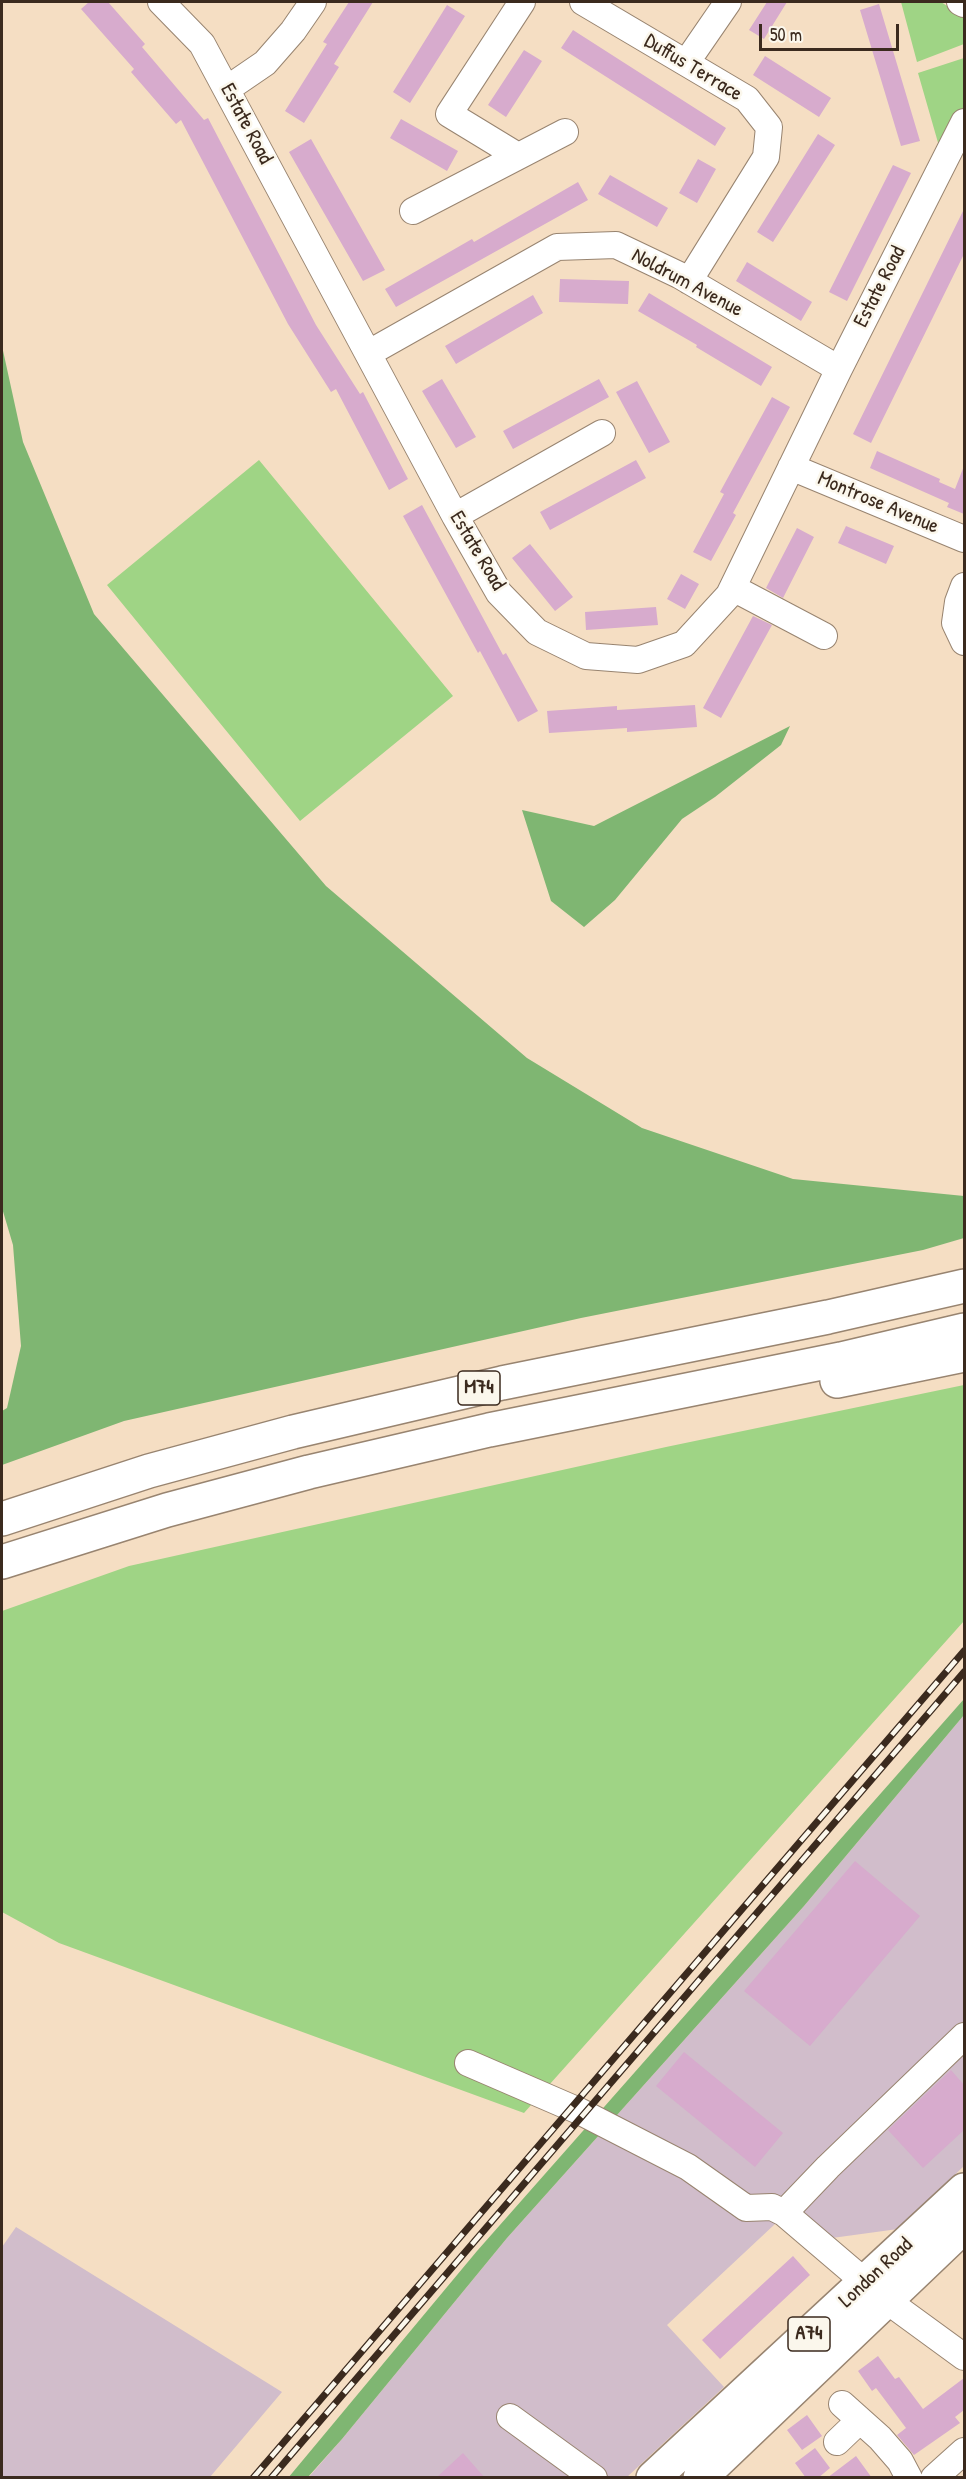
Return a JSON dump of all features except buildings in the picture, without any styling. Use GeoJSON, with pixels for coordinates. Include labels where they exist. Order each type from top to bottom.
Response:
{"type":"FeatureCollection","features":[{"type":"Feature","properties":{"kind":"main road","name":"M74"},"geometry":{"type":"LineString","coordinates":[[2,1519],[149,1471],[293,1432],[502,1383],[828,1317],[964,1286]]}},
{"type":"Feature","properties":{"kind":"main road","name":"M74"},"geometry":{"type":"LineString","coordinates":[[2,1562],[167,1510],[309,1472],[489,1430],[840,1359],[964,1330]]}},
{"type":"Feature","properties":{"kind":"main road"},"geometry":{"type":"LineString","coordinates":[[167,1510],[964,1355]]}},
{"type":"Feature","properties":{"kind":"main road","name":"London Road"},"geometry":{"type":"LineString","coordinates":[[700,2478],[875,2292],[964,2190]]}},
{"type":"Feature","properties":{"kind":"main road","name":"London Road"},"geometry":{"type":"LineString","coordinates":[[653,2478],[875,2292],[964,2226]]}},
{"type":"Feature","properties":{"kind":"street","name":"Estate Road"},"geometry":{"type":"LineString","coordinates":[[161,2],[202,44],[454,516],[499,593],[537,632],[586,656],[638,660],[684,644],[734,588],[839,369],[956,161],[964,122]]}},
{"type":"Feature","properties":{"kind":"street"},"geometry":{"type":"LineString","coordinates":[[227,89],[265,63],[293,31],[313,2]]}},
{"type":"Feature","properties":{"kind":"street"},"geometry":{"type":"LineString","coordinates":[[518,156],[449,114],[522,2]]}},
{"type":"Feature","properties":{"kind":"street","name":"Duffus Terrace"},"geometry":{"type":"LineString","coordinates":[[583,2],[747,99],[769,127],[766,157],[689,281]]}},
{"type":"Feature","properties":{"kind":"street"},"geometry":{"type":"LineString","coordinates":[[686,63],[728,2]]}},
{"type":"Feature","properties":{"kind":"street"},"geometry":{"type":"LineString","coordinates":[[960,2],[964,4]]}},
{"type":"Feature","properties":{"kind":"street"},"geometry":{"type":"LineString","coordinates":[[413,211],[565,132]]}},
{"type":"Feature","properties":{"kind":"street","name":"Noldrum Avenue"},"geometry":{"type":"LineString","coordinates":[[369,353],[557,247],[616,245],[689,281],[839,369]]}},
{"type":"Feature","properties":{"kind":"street"},"geometry":{"type":"LineString","coordinates":[[454,516],[602,433]]}},
{"type":"Feature","properties":{"kind":"street","name":"Montrose Avenue"},"geometry":{"type":"LineString","coordinates":[[791,467],[964,539]]}},
{"type":"Feature","properties":{"kind":"street"},"geometry":{"type":"LineString","coordinates":[[964,586],[958,602],[955,623],[964,642]]}},
{"type":"Feature","properties":{"kind":"street"},"geometry":{"type":"LineString","coordinates":[[734,588],[824,636]]}},
{"type":"Feature","properties":{"kind":"street"},"geometry":{"type":"LineString","coordinates":[[784,2213],[828,2167],[964,2036]]}},
{"type":"Feature","properties":{"kind":"street"},"geometry":{"type":"LineString","coordinates":[[468,2063],[579,2111],[678,2162],[746,2208],[772,2207],[784,2213],[875,2292],[964,2357]]}},
{"type":"Feature","properties":{"kind":"street"},"geometry":{"type":"LineString","coordinates":[[837,2442],[851,2412],[894,2453],[909,2478]]}},
{"type":"Feature","properties":{"kind":"street"},"geometry":{"type":"LineString","coordinates":[[510,2417],[594,2478]]}},
{"type":"Feature","properties":{"kind":"street"},"geometry":{"type":"LineString","coordinates":[[934,2478],[964,2451]]}},
{"type":"Feature","properties":{"kind":"shaded area"},"geometry":{"type":"Polygon","coordinates":[[[964,1715],[964,2166],[898,2229],[832,2238],[790,2210],[667,2325],[724,2387],[627,2477],[308,2478],[507,2238],[804,1906],[964,1715]]]}},
{"type":"Feature","properties":{"kind":"shaded area"},"geometry":{"type":"Polygon","coordinates":[[[16,2227],[282,2392],[210,2477],[2,2477],[2,2247],[16,2227]]]}},
{"type":"Feature","properties":{"kind":"green space"},"geometry":{"type":"Polygon","coordinates":[[[901,2],[941,2],[964,17],[964,44],[917,62],[901,2]]]}},
{"type":"Feature","properties":{"kind":"green space"},"geometry":{"type":"Polygon","coordinates":[[[964,58],[964,108],[941,153],[918,73],[964,58]]]}},
{"type":"Feature","properties":{"kind":"green space"},"geometry":{"type":"Polygon","coordinates":[[[2,346],[23,442],[94,614],[326,886],[527,1058],[642,1128],[793,1179],[964,1196],[964,1238],[923,1250],[581,1318],[124,1421],[2,1465],[2,1411],[7,1408],[21,1346],[13,1245],[2,1208],[2,346]]]}},
{"type":"Feature","properties":{"kind":"green space"},"geometry":{"type":"Polygon","coordinates":[[[259,460],[453,696],[300,821],[107,585],[259,460]]]}},
{"type":"Feature","properties":{"kind":"green space"},"geometry":{"type":"Polygon","coordinates":[[[790,726],[781,745],[715,797],[682,819],[615,900],[584,927],[551,901],[522,810],[594,826],[790,726]]]}},
{"type":"Feature","properties":{"kind":"green space"},"geometry":{"type":"Polygon","coordinates":[[[964,1385],[964,1621],[524,2113],[59,1943],[2,1912],[2,1611],[129,1566],[666,1447],[964,1385]]]}},
{"type":"Feature","properties":{"kind":"green space"},"geometry":{"type":"Polygon","coordinates":[[[964,1699],[964,1715],[804,1906],[507,2238],[342,2439],[308,2477],[288,2478],[477,2251],[964,1699]]]}},
{"type":"Feature","properties":{"kind":"railway"},"geometry":{"type":"LineString","coordinates":[[253,2478],[964,1651]]}},
{"type":"Feature","properties":{"kind":"railway"},"geometry":{"type":"LineString","coordinates":[[271,2478],[964,1672]]}}]}
